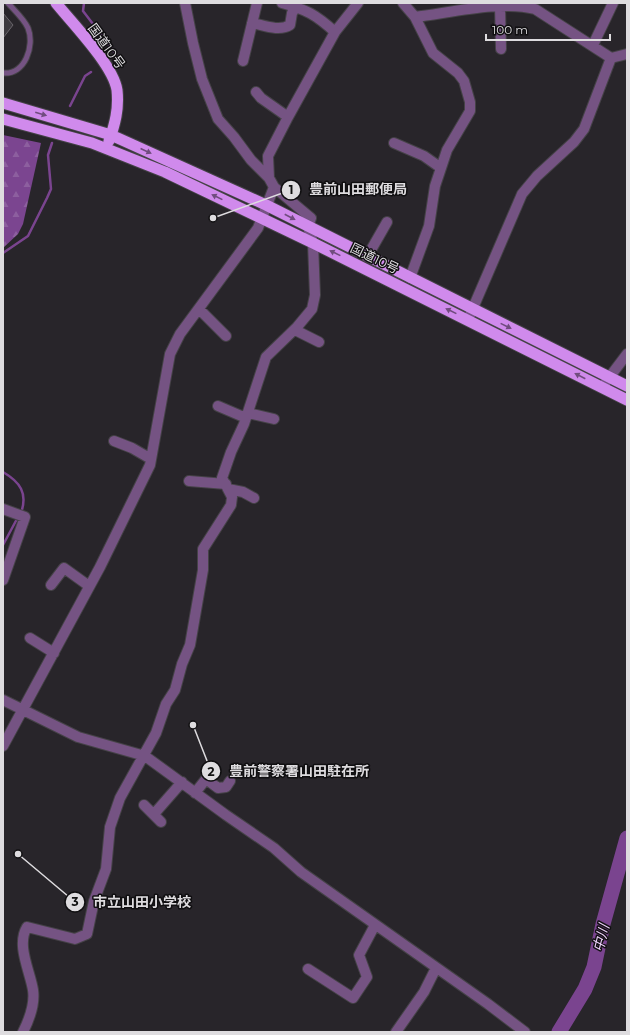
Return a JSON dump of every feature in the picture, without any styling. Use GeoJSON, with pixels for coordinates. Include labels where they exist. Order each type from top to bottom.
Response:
{"type":"FeatureCollection","features":[{"type":"Feature","properties":{"kind":"highway","name":"国道10号"},"geometry":{"type":"LineString","coordinates":[[56,3],[102,60],[115,82],[117,109],[116,120],[107,148]]}},
{"type":"Feature","properties":{"kind":"highway","name":"国道10号"},"geometry":{"type":"LineString","coordinates":[[3,103],[111,135],[266,204],[367,257],[627,386]]}},
{"type":"Feature","properties":{"kind":"highway","name":"国道10号"},"geometry":{"type":"LineString","coordinates":[[3,119],[44,129],[107,148],[165,172],[313,243],[627,400]]}},
{"type":"Feature","properties":{"kind":"street"},"geometry":{"type":"LineString","coordinates":[[23,1032],[32,1008],[34,992],[25,959],[23,933],[27,927],[75,939],[86,934],[94,901],[106,869],[110,827],[120,798],[145,756],[156,733],[166,704],[175,690],[182,664],[190,645],[203,570],[202,549],[231,505],[232,497],[222,478],[231,452],[247,415],[266,357],[294,330],[312,309],[315,295],[313,243],[308,227],[311,218],[271,182],[251,160],[218,118],[202,79],[185,3]]}},
{"type":"Feature","properties":{"kind":"street"},"geometry":{"type":"LineString","coordinates":[[243,61],[257,3]]}},
{"type":"Feature","properties":{"kind":"street"},"geometry":{"type":"LineString","coordinates":[[282,3],[306,10],[317,16],[335,32]]}},
{"type":"Feature","properties":{"kind":"street"},"geometry":{"type":"LineString","coordinates":[[3,746],[89,586],[150,465],[170,354],[180,334],[258,228],[271,182],[268,156],[335,32],[358,3]]}},
{"type":"Feature","properties":{"kind":"street"},"geometry":{"type":"LineString","coordinates":[[404,3],[415,18],[434,53],[458,73],[464,81],[470,102],[470,111],[447,150],[435,186],[429,226],[410,278]]}},
{"type":"Feature","properties":{"kind":"street"},"geometry":{"type":"LineString","coordinates":[[593,45],[613,3]]}},
{"type":"Feature","properties":{"kind":"street"},"geometry":{"type":"LineString","coordinates":[[415,18],[500,6],[523,6],[535,9],[611,58],[627,54]]}},
{"type":"Feature","properties":{"kind":"street"},"geometry":{"type":"LineString","coordinates":[[500,6],[501,49]]}},
{"type":"Feature","properties":{"kind":"street"},"geometry":{"type":"LineString","coordinates":[[252,23],[278,28],[286,27],[290,25],[292,13],[296,7]]}},
{"type":"Feature","properties":{"kind":"street"},"geometry":{"type":"LineString","coordinates":[[468,320],[522,194],[537,176],[574,142],[584,129],[611,58]]}},
{"type":"Feature","properties":{"kind":"street"},"geometry":{"type":"LineString","coordinates":[[256,92],[261,98],[288,117]]}},
{"type":"Feature","properties":{"kind":"street"},"geometry":{"type":"LineString","coordinates":[[394,143],[424,156],[441,168]]}},
{"type":"Feature","properties":{"kind":"street"},"geometry":{"type":"LineString","coordinates":[[367,257],[387,222]]}},
{"type":"Feature","properties":{"kind":"street"},"geometry":{"type":"LineString","coordinates":[[198,309],[226,336]]}},
{"type":"Feature","properties":{"kind":"street"},"geometry":{"type":"LineString","coordinates":[[294,330],[319,342]]}},
{"type":"Feature","properties":{"kind":"street"},"geometry":{"type":"LineString","coordinates":[[602,387],[627,354]]}},
{"type":"Feature","properties":{"kind":"street"},"geometry":{"type":"LineString","coordinates":[[218,406],[247,415],[274,419]]}},
{"type":"Feature","properties":{"kind":"street"},"geometry":{"type":"LineString","coordinates":[[114,441],[132,448],[151,459]]}},
{"type":"Feature","properties":{"kind":"street"},"geometry":{"type":"LineString","coordinates":[[189,481],[227,487],[243,492],[254,498]]}},
{"type":"Feature","properties":{"kind":"street"},"geometry":{"type":"LineString","coordinates":[[3,509],[25,517],[3,580]]}},
{"type":"Feature","properties":{"kind":"street"},"geometry":{"type":"LineString","coordinates":[[51,586],[64,568],[89,586]]}},
{"type":"Feature","properties":{"kind":"street"},"geometry":{"type":"LineString","coordinates":[[30,638],[54,652]]}},
{"type":"Feature","properties":{"kind":"street"},"geometry":{"type":"LineString","coordinates":[[3,700],[24,709],[78,737],[145,756],[274,848],[301,872],[488,1004],[525,1032]]}},
{"type":"Feature","properties":{"kind":"street"},"geometry":{"type":"LineString","coordinates":[[195,793],[206,779],[218,788],[226,786],[230,781]]}},
{"type":"Feature","properties":{"kind":"street"},"geometry":{"type":"LineString","coordinates":[[144,805],[157,818],[182,782]]}},
{"type":"Feature","properties":{"kind":"street"},"geometry":{"type":"LineString","coordinates":[[308,969],[353,998],[367,977],[359,955],[375,925]]}},
{"type":"Feature","properties":{"kind":"street"},"geometry":{"type":"LineString","coordinates":[[396,1032],[424,992],[436,968]]}},
{"type":"Feature","properties":{"kind":"lane"},"geometry":{"type":"LineString","coordinates":[[3,73],[8,73],[20,67],[28,56],[31,42],[28,27],[8,3]]}},
{"type":"Feature","properties":{"kind":"green space"},"geometry":{"type":"Polygon","coordinates":[[[3,135],[41,143],[23,224],[18,234],[3,248],[3,135]]]}},
{"type":"Feature","properties":{"kind":"building"},"geometry":{"type":"Polygon","coordinates":[[[3,13],[13,25],[3,38],[3,13]]]}},
{"type":"Feature","properties":{"kind":"waterway"},"geometry":{"type":"LineString","coordinates":[[84,3],[83,11],[116,54]]}},
{"type":"Feature","properties":{"kind":"waterway"},"geometry":{"type":"LineString","coordinates":[[70,106],[85,76],[91,72]]}},
{"type":"Feature","properties":{"kind":"waterway"},"geometry":{"type":"LineString","coordinates":[[3,253],[28,236],[47,198],[51,189],[48,155],[52,143]]}},
{"type":"Feature","properties":{"kind":"waterway"},"geometry":{"type":"LineString","coordinates":[[3,472],[14,480],[21,489],[24,500],[21,513]]}},
{"type":"Feature","properties":{"kind":"waterway"},"geometry":{"type":"LineString","coordinates":[[3,545],[18,517]]}},
{"type":"Feature","properties":{"kind":"waterway","name":"中川"},"geometry":{"type":"LineString","coordinates":[[559,1032],[585,989],[594,967],[603,924],[627,838]]}},
{"type":"Feature","properties":{"kind":"place","name":"豊前山田郵便局"},"geometry":{"type":"Point","coordinates":[213,218]}},
{"type":"Feature","properties":{"kind":"place","name":"豊前警察署山田駐在所"},"geometry":{"type":"Point","coordinates":[193,725]}},
{"type":"Feature","properties":{"kind":"place","name":"市立山田小学校"},"geometry":{"type":"Point","coordinates":[18,854]}}]}
